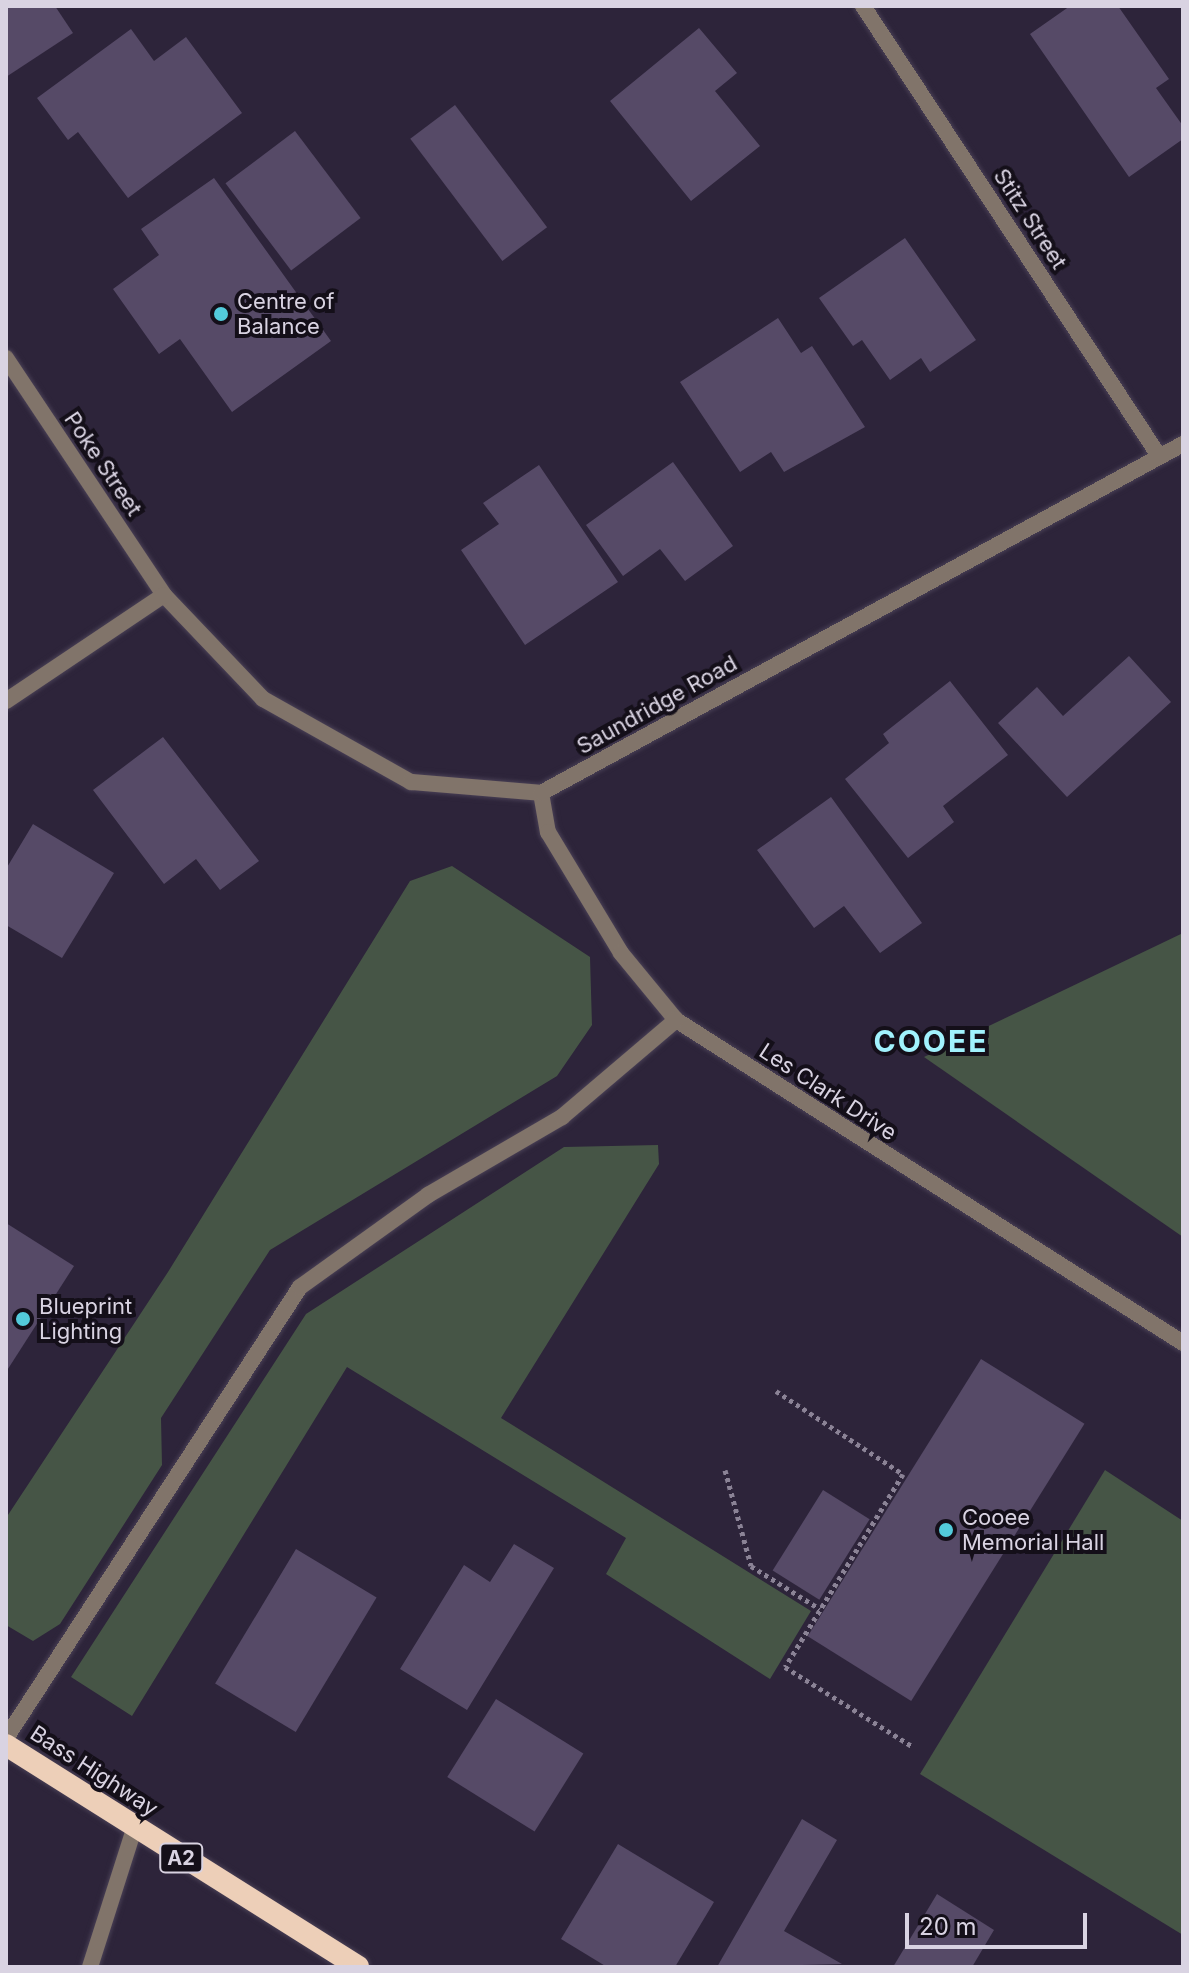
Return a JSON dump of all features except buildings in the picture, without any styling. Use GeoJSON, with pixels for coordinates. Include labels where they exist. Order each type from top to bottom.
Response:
{"type":"FeatureCollection","features":[{"type":"Feature","properties":{"kind":"highway","name":"Bass Highway"},"geometry":{"type":"LineString","coordinates":[[6,1745],[134,1829],[358,1967]]}},
{"type":"Feature","properties":{"kind":"street","name":"Stitz Street"},"geometry":{"type":"LineString","coordinates":[[863,6],[1159,456]]}},
{"type":"Feature","properties":{"kind":"street","name":"Poke Street"},"geometry":{"type":"LineString","coordinates":[[6,358],[164,595]]}},
{"type":"Feature","properties":{"kind":"street","name":"Saundridge Road"},"geometry":{"type":"LineString","coordinates":[[541,793],[1183,444]]}},
{"type":"Feature","properties":{"kind":"street"},"geometry":{"type":"LineString","coordinates":[[6,701],[164,595],[263,699],[411,782],[541,793]]}},
{"type":"Feature","properties":{"kind":"street","name":"Les Clark Drive"},"geometry":{"type":"LineString","coordinates":[[541,793],[556,845],[621,953],[676,1020],[1183,1343]]}},
{"type":"Feature","properties":{"kind":"street"},"geometry":{"type":"LineString","coordinates":[[6,1738],[300,1287],[428,1195],[562,1117],[676,1020]]}},
{"type":"Feature","properties":{"kind":"street"},"geometry":{"type":"LineString","coordinates":[[90,1967],[134,1829]]}},
{"type":"Feature","properties":{"kind":"path"},"geometry":{"type":"LineString","coordinates":[[776,1391],[903,1474],[785,1667],[912,1746]]}},
{"type":"Feature","properties":{"kind":"path"},"geometry":{"type":"LineString","coordinates":[[725,1470],[751,1566],[820,1609]]}},
{"type":"Feature","properties":{"kind":"green space"},"geometry":{"type":"Polygon","coordinates":[[[452,866],[590,957],[592,1025],[557,1076],[270,1250],[161,1418],[162,1465],[60,1624],[33,1641],[6,1625],[6,1518],[168,1272],[410,881],[452,866]]]}},
{"type":"Feature","properties":{"kind":"green space"},"geometry":{"type":"Polygon","coordinates":[[[1183,933],[1183,1237],[924,1057],[1183,933]]]}},
{"type":"Feature","properties":{"kind":"green space"},"geometry":{"type":"Polygon","coordinates":[[[658,1145],[659,1164],[501,1418],[811,1611],[770,1679],[606,1574],[626,1538],[347,1367],[132,1716],[71,1677],[306,1314],[564,1147],[658,1145]]]}},
{"type":"Feature","properties":{"kind":"green space"},"geometry":{"type":"Polygon","coordinates":[[[1105,1470],[1183,1521],[1183,1935],[920,1774],[1105,1470]]]}},
{"type":"Feature","properties":{"kind":"place","name":"Centre of Balance"},"geometry":{"type":"Point","coordinates":[221,314]}},
{"type":"Feature","properties":{"kind":"place","name":"Blueprint Lighting"},"geometry":{"type":"Point","coordinates":[23,1319]}},
{"type":"Feature","properties":{"kind":"place","name":"Cooee Memorial Hall"},"geometry":{"type":"Point","coordinates":[946,1530]}},
{"type":"Feature","properties":{"kind":"district","name":"COOEE"},"geometry":{"type":"Point","coordinates":[931,1041]}}]}
